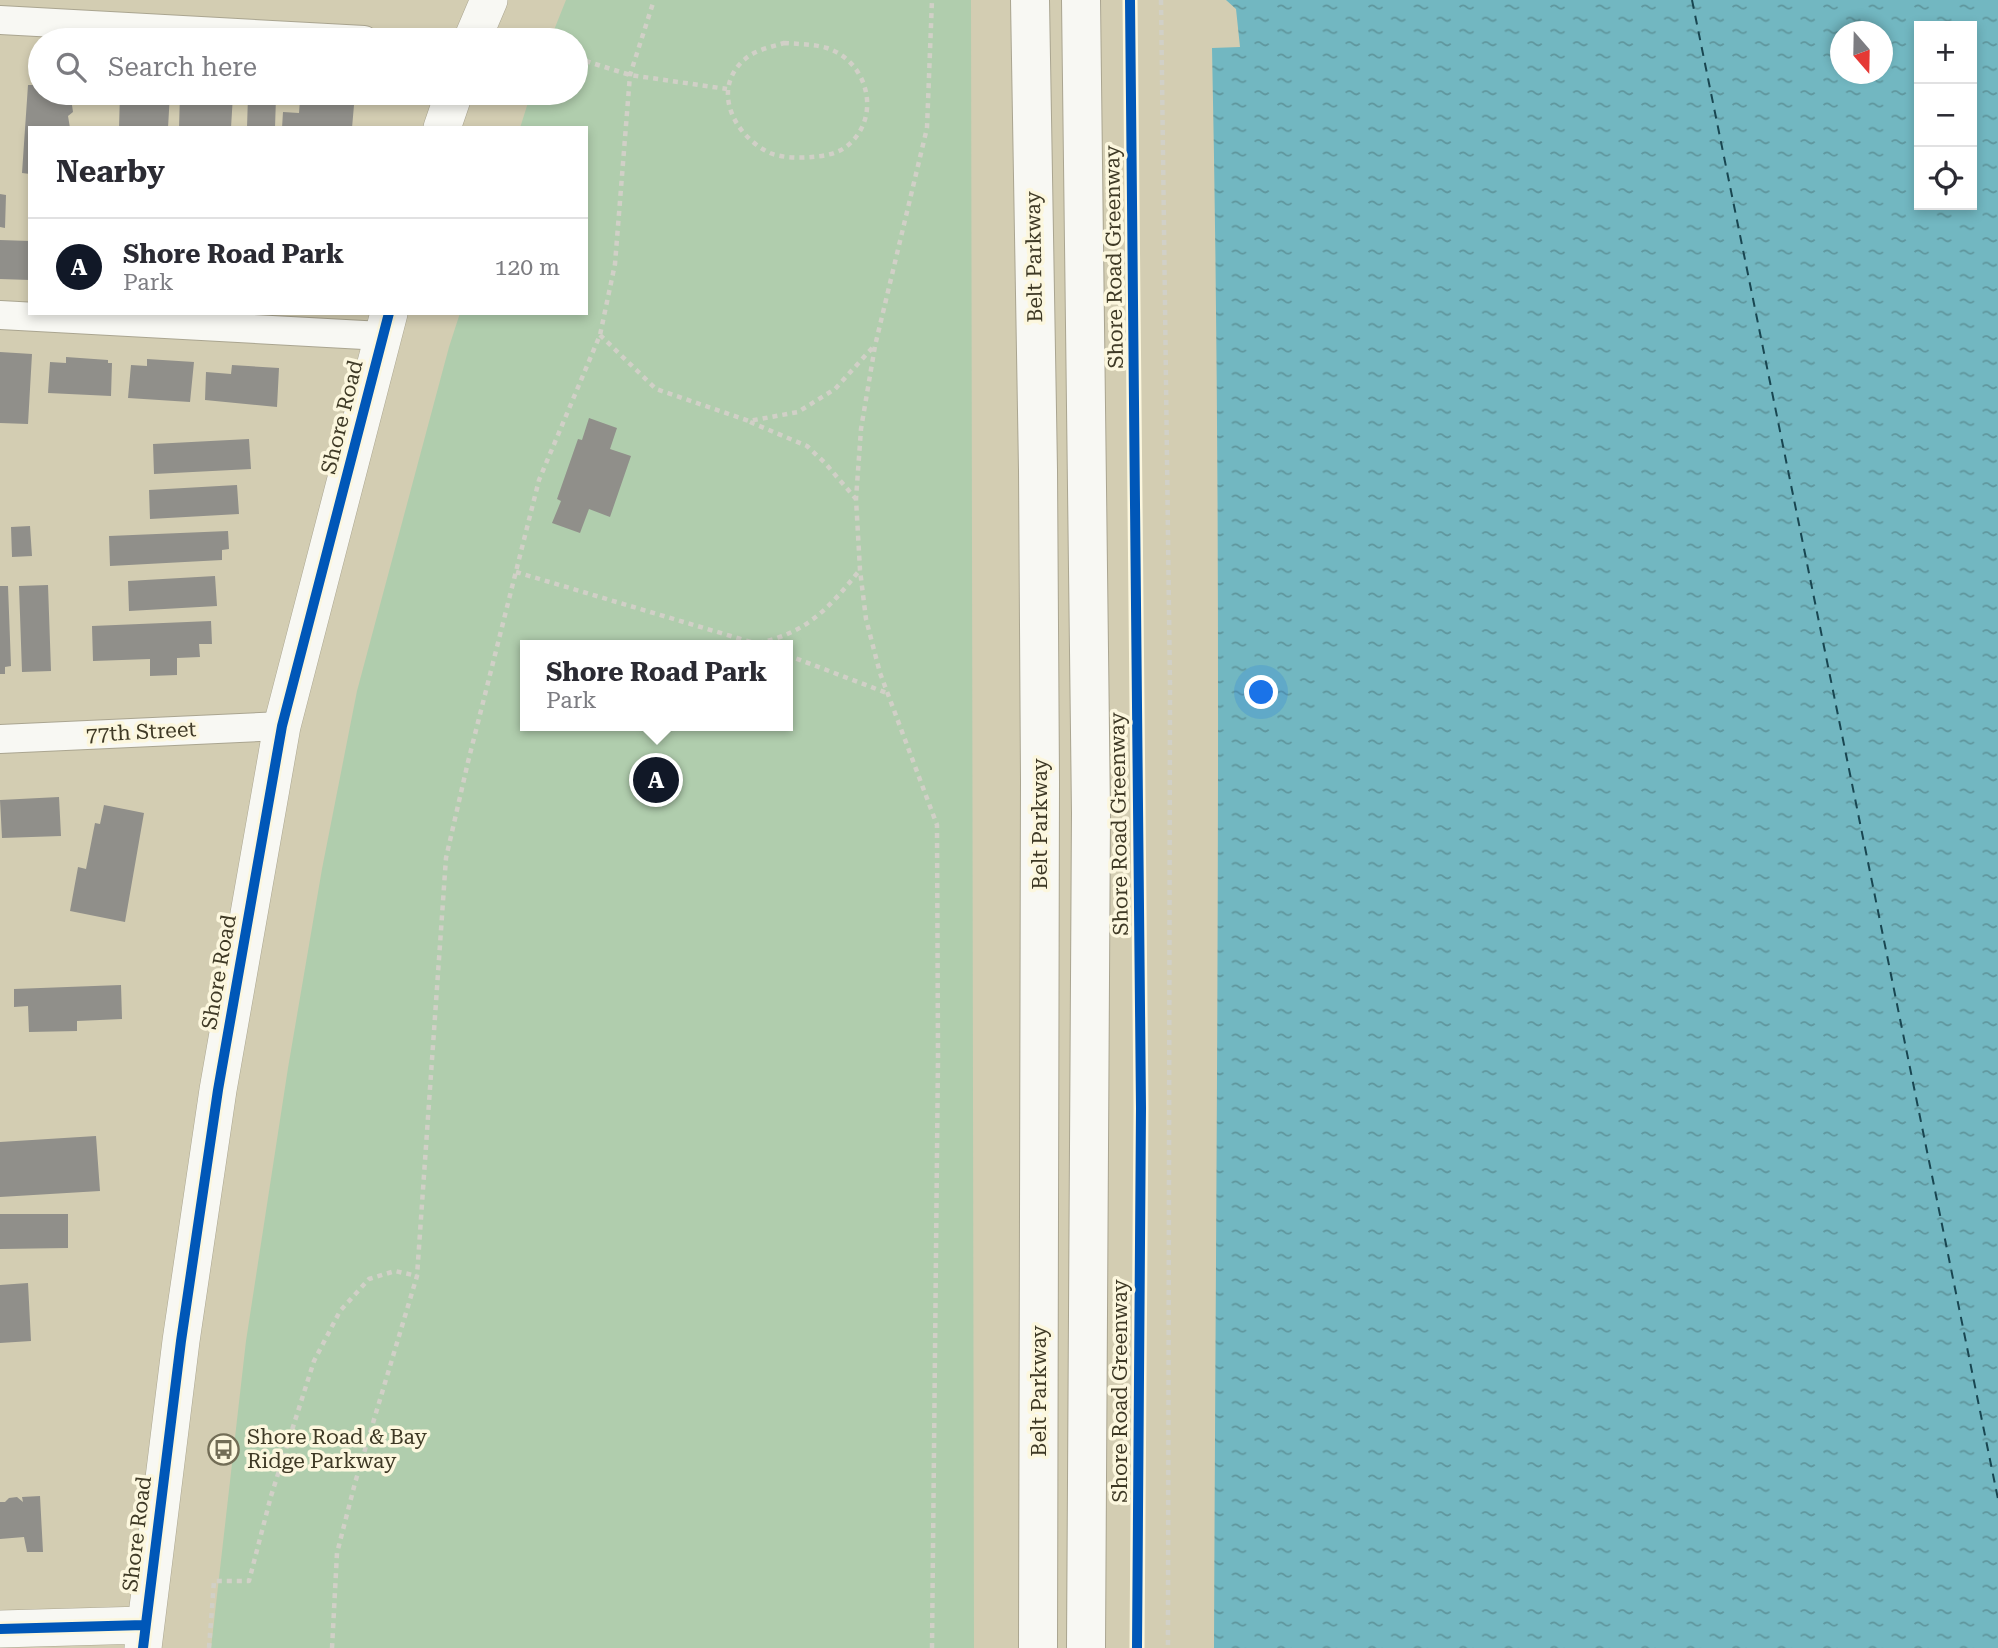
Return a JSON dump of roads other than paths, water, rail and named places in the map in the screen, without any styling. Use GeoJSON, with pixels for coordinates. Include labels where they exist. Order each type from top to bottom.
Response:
{"type":"FeatureCollection","features":[{"type":"Feature","properties":{"kind":"highway"},"geometry":{"type":"LineString","coordinates":[[1013,0],[1022,774],[1021,1648]]}},
{"type":"Feature","properties":{"kind":"highway","name":"Belt Parkway"},"geometry":{"type":"LineString","coordinates":[[1030,0],[1040,727],[1038,1648]]}},
{"type":"Feature","properties":{"kind":"highway"},"geometry":{"type":"LineString","coordinates":[[1081,0],[1091,799],[1086,1648]]}},
{"type":"Feature","properties":{"kind":"street"},"geometry":{"type":"LineString","coordinates":[[477,28],[489,0]]}},
{"type":"Feature","properties":{"kind":"street"},"geometry":{"type":"LineString","coordinates":[[0,20],[146,28]]}},
{"type":"Feature","properties":{"kind":"street"},"geometry":{"type":"LineString","coordinates":[[443,126],[450,105]]}},
{"type":"Feature","properties":{"kind":"street"},"geometry":{"type":"LineString","coordinates":[[0,315],[386,324]]}},
{"type":"Feature","properties":{"kind":"street","name":"Shore Road"},"geometry":{"type":"LineString","coordinates":[[144,1636],[179,1353],[218,1090],[282,726],[386,324]]}},
{"type":"Feature","properties":{"kind":"street","name":"77th Street"},"geometry":{"type":"LineString","coordinates":[[0,739],[282,726]]}},
{"type":"Feature","properties":{"kind":"street"},"geometry":{"type":"LineString","coordinates":[[0,1629],[144,1636]]}},
{"type":"Feature","properties":{"kind":"water"},"geometry":{"type":"Polygon","coordinates":[[[1226,0],[1998,0],[1998,1648],[1214,1648],[1218,648],[1212,48],[1240,47],[1236,9],[1226,0]]]}},
{"type":"Feature","properties":{"kind":"place","name":"Shore Road Park"},"geometry":{"type":"Point","coordinates":[656,780]}},
{"type":"Feature","properties":{"kind":"place","name":"Shore Road & Bay Ridge Parkway"},"geometry":{"type":"Point","coordinates":[224,1449]}}]}
